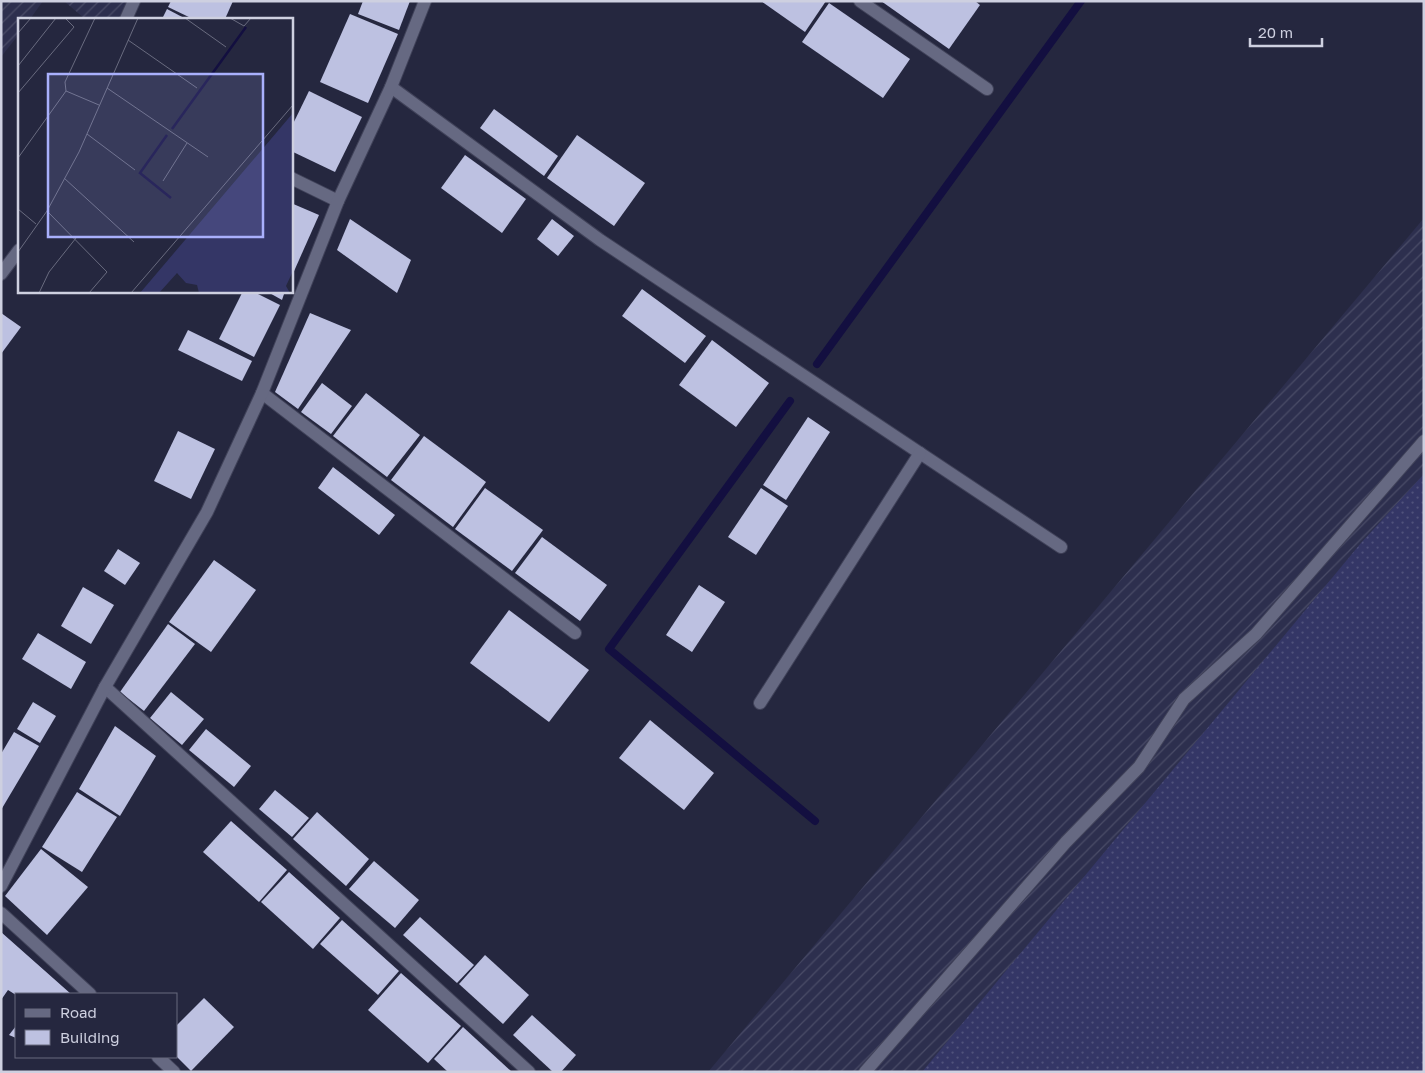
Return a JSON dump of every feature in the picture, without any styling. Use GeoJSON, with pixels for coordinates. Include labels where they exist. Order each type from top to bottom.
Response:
{"type":"FeatureCollection","features":[{"type":"Feature","properties":{"kind":"street"},"geometry":{"type":"LineString","coordinates":[[126,18],[134,1]]}},
{"type":"Feature","properties":{"kind":"street"},"geometry":{"type":"LineString","coordinates":[[1,886],[104,686],[207,512],[262,393],[338,200],[392,87],[425,1]]}},
{"type":"Feature","properties":{"kind":"street"},"geometry":{"type":"LineString","coordinates":[[860,1],[987,89]]}},
{"type":"Feature","properties":{"kind":"street"},"geometry":{"type":"LineString","coordinates":[[392,87],[600,240],[1061,547]]}},
{"type":"Feature","properties":{"kind":"street"},"geometry":{"type":"LineString","coordinates":[[292,178],[338,200]]}},
{"type":"Feature","properties":{"kind":"street"},"geometry":{"type":"LineString","coordinates":[[1,274],[18,251]]}},
{"type":"Feature","properties":{"kind":"street"},"geometry":{"type":"LineString","coordinates":[[262,393],[575,633]]}},
{"type":"Feature","properties":{"kind":"street"},"geometry":{"type":"LineString","coordinates":[[865,1072],[1066,842],[1139,767],[1184,699],[1256,634],[1424,441]]}},
{"type":"Feature","properties":{"kind":"street"},"geometry":{"type":"LineString","coordinates":[[760,704],[920,453]]}},
{"type":"Feature","properties":{"kind":"street"},"geometry":{"type":"LineString","coordinates":[[104,686],[529,1072]]}},
{"type":"Feature","properties":{"kind":"street"},"geometry":{"type":"LineString","coordinates":[[1,913],[89,993]]}},
{"type":"Feature","properties":{"kind":"street"},"geometry":{"type":"LineString","coordinates":[[159,1058],[174,1072]]}},
{"type":"Feature","properties":{"kind":"shaded area"},"geometry":{"type":"Polygon","coordinates":[[[1,1],[43,1],[31,18],[18,18],[18,35],[1,57],[1,1]]]}},
{"type":"Feature","properties":{"kind":"shaded area"},"geometry":{"type":"Polygon","coordinates":[[[64,1],[127,1],[120,18],[84,18],[64,1]]]}},
{"type":"Feature","properties":{"kind":"shaded area"},"geometry":{"type":"Polygon","coordinates":[[[1424,218],[1424,1072],[708,1072],[1424,218]]]}},
{"type":"Feature","properties":{"kind":"shaded area"},"geometry":{"type":"Polygon","coordinates":[[[1424,474],[1424,1072],[922,1072],[1361,543],[1424,474]]]}},
{"type":"Feature","properties":{"kind":"building"},"geometry":{"type":"Polygon","coordinates":[[[171,1],[233,1],[225,18],[191,18],[168,7],[171,1]]]}},
{"type":"Feature","properties":{"kind":"building"},"geometry":{"type":"Polygon","coordinates":[[[363,1],[410,1],[399,30],[358,14],[363,1]]]}},
{"type":"Feature","properties":{"kind":"building"},"geometry":{"type":"Polygon","coordinates":[[[761,1],[826,1],[805,32],[761,1]]]}},
{"type":"Feature","properties":{"kind":"building"},"geometry":{"type":"Polygon","coordinates":[[[881,1],[975,1],[980,5],[949,49],[881,1]]]}},
{"type":"Feature","properties":{"kind":"building"},"geometry":{"type":"Polygon","coordinates":[[[829,3],[910,59],[883,98],[802,42],[829,3]]]}},
{"type":"Feature","properties":{"kind":"building"},"geometry":{"type":"Polygon","coordinates":[[[167,9],[184,18],[162,18],[167,9]]]}},
{"type":"Feature","properties":{"kind":"building"},"geometry":{"type":"Polygon","coordinates":[[[350,14],[398,34],[368,103],[320,82],[350,14]]]}},
{"type":"Feature","properties":{"kind":"building"},"geometry":{"type":"Polygon","coordinates":[[[309,91],[362,117],[335,172],[292,151],[292,126],[309,91]]]}},
{"type":"Feature","properties":{"kind":"building"},"geometry":{"type":"Polygon","coordinates":[[[494,109],[558,156],[544,176],[480,128],[494,109]]]}},
{"type":"Feature","properties":{"kind":"building"},"geometry":{"type":"Polygon","coordinates":[[[577,135],[645,183],[614,226],[547,178],[577,135]]]}},
{"type":"Feature","properties":{"kind":"building"},"geometry":{"type":"Polygon","coordinates":[[[465,155],[526,199],[502,233],[441,188],[465,155]]]}},
{"type":"Feature","properties":{"kind":"building"},"geometry":{"type":"Polygon","coordinates":[[[292,203],[319,215],[292,276],[292,203]]]}},
{"type":"Feature","properties":{"kind":"building"},"geometry":{"type":"Polygon","coordinates":[[[350,219],[411,260],[397,293],[337,250],[350,219]]]}},
{"type":"Feature","properties":{"kind":"building"},"geometry":{"type":"Polygon","coordinates":[[[552,219],[574,236],[558,256],[537,239],[552,219]]]}},
{"type":"Feature","properties":{"kind":"building"},"geometry":{"type":"Polygon","coordinates":[[[642,289],[706,336],[685,363],[622,316],[642,289]]]}},
{"type":"Feature","properties":{"kind":"building"},"geometry":{"type":"Polygon","coordinates":[[[242,292],[254,292],[280,305],[254,357],[219,339],[242,292]]]}},
{"type":"Feature","properties":{"kind":"building"},"geometry":{"type":"Polygon","coordinates":[[[268,292],[285,292],[282,300],[268,292]]]}},
{"type":"Feature","properties":{"kind":"building"},"geometry":{"type":"Polygon","coordinates":[[[1,313],[21,327],[1,354],[1,313]]]}},
{"type":"Feature","properties":{"kind":"building"},"geometry":{"type":"Polygon","coordinates":[[[310,313],[351,330],[298,409],[275,392],[310,313]]]}},
{"type":"Feature","properties":{"kind":"building"},"geometry":{"type":"Polygon","coordinates":[[[188,330],[252,361],[242,381],[178,350],[188,330]]]}},
{"type":"Feature","properties":{"kind":"building"},"geometry":{"type":"Polygon","coordinates":[[[712,340],[769,383],[736,427],[679,385],[712,340]]]}},
{"type":"Feature","properties":{"kind":"building"},"geometry":{"type":"Polygon","coordinates":[[[322,383],[352,406],[331,434],[301,412],[322,383]]]}},
{"type":"Feature","properties":{"kind":"building"},"geometry":{"type":"Polygon","coordinates":[[[366,393],[420,435],[387,477],[333,436],[366,393]]]}},
{"type":"Feature","properties":{"kind":"building"},"geometry":{"type":"Polygon","coordinates":[[[808,417],[830,432],[786,500],[763,485],[808,417]]]}},
{"type":"Feature","properties":{"kind":"building"},"geometry":{"type":"Polygon","coordinates":[[[178,431],[215,449],[191,499],[154,481],[178,431]]]}},
{"type":"Feature","properties":{"kind":"building"},"geometry":{"type":"Polygon","coordinates":[[[424,436],[486,482],[453,527],[391,480],[424,436]]]}},
{"type":"Feature","properties":{"kind":"building"},"geometry":{"type":"Polygon","coordinates":[[[333,467],[395,515],[379,535],[318,488],[333,467]]]}},
{"type":"Feature","properties":{"kind":"building"},"geometry":{"type":"Polygon","coordinates":[[[485,488],[543,530],[512,571],[455,529],[485,488]]]}},
{"type":"Feature","properties":{"kind":"building"},"geometry":{"type":"Polygon","coordinates":[[[761,488],[788,506],[756,555],[728,537],[761,488]]]}},
{"type":"Feature","properties":{"kind":"building"},"geometry":{"type":"Polygon","coordinates":[[[542,537],[607,585],[580,621],[515,573],[542,537]]]}},
{"type":"Feature","properties":{"kind":"building"},"geometry":{"type":"Polygon","coordinates":[[[118,549],[140,563],[125,585],[104,571],[118,549]]]}},
{"type":"Feature","properties":{"kind":"building"},"geometry":{"type":"Polygon","coordinates":[[[214,560],[256,590],[211,652],[169,622],[214,560]]]}},
{"type":"Feature","properties":{"kind":"building"},"geometry":{"type":"Polygon","coordinates":[[[699,585],[725,602],[692,652],[666,635],[699,585]]]}},
{"type":"Feature","properties":{"kind":"building"},"geometry":{"type":"Polygon","coordinates":[[[83,587],[114,605],[91,644],[61,626],[83,587]]]}},
{"type":"Feature","properties":{"kind":"building"},"geometry":{"type":"Polygon","coordinates":[[[509,610],[589,670],[549,722],[470,663],[509,610]]]}},
{"type":"Feature","properties":{"kind":"building"},"geometry":{"type":"Polygon","coordinates":[[[168,624],[195,644],[144,711],[120,692],[168,624]]]}},
{"type":"Feature","properties":{"kind":"building"},"geometry":{"type":"Polygon","coordinates":[[[38,633],[86,662],[71,689],[22,659],[38,633]]]}},
{"type":"Feature","properties":{"kind":"building"},"geometry":{"type":"Polygon","coordinates":[[[171,692],[204,719],[182,745],[150,718],[171,692]]]}},
{"type":"Feature","properties":{"kind":"building"},"geometry":{"type":"Polygon","coordinates":[[[33,702],[56,716],[40,743],[17,729],[33,702]]]}},
{"type":"Feature","properties":{"kind":"building"},"geometry":{"type":"Polygon","coordinates":[[[650,720],[714,773],[684,810],[619,758],[650,720]]]}},
{"type":"Feature","properties":{"kind":"building"},"geometry":{"type":"Polygon","coordinates":[[[115,726],[156,756],[120,816],[79,789],[115,726]]]}},
{"type":"Feature","properties":{"kind":"building"},"geometry":{"type":"Polygon","coordinates":[[[206,729],[251,766],[234,787],[189,750],[206,729]]]}},
{"type":"Feature","properties":{"kind":"building"},"geometry":{"type":"Polygon","coordinates":[[[14,732],[39,746],[1,810],[1,754],[14,732]]]}},
{"type":"Feature","properties":{"kind":"building"},"geometry":{"type":"Polygon","coordinates":[[[275,790],[309,818],[292,837],[259,809],[275,790]]]}},
{"type":"Feature","properties":{"kind":"building"},"geometry":{"type":"Polygon","coordinates":[[[77,792],[117,817],[82,872],[42,847],[77,792]]]}},
{"type":"Feature","properties":{"kind":"building"},"geometry":{"type":"Polygon","coordinates":[[[317,812],[369,859],[346,886],[293,839],[317,812]]]}},
{"type":"Feature","properties":{"kind":"building"},"geometry":{"type":"Polygon","coordinates":[[[231,821],[287,870],[259,902],[203,852],[231,821]]]}},
{"type":"Feature","properties":{"kind":"building"},"geometry":{"type":"Polygon","coordinates":[[[41,849],[88,887],[47,935],[5,896],[41,849]]]}},
{"type":"Feature","properties":{"kind":"building"},"geometry":{"type":"Polygon","coordinates":[[[374,861],[419,900],[395,928],[349,889],[374,861]]]}},
{"type":"Feature","properties":{"kind":"building"},"geometry":{"type":"Polygon","coordinates":[[[289,872],[340,918],[313,949],[261,902],[289,872]]]}},
{"type":"Feature","properties":{"kind":"building"},"geometry":{"type":"Polygon","coordinates":[[[420,917],[474,965],[457,983],[403,935],[420,917]]]}},
{"type":"Feature","properties":{"kind":"building"},"geometry":{"type":"Polygon","coordinates":[[[342,920],[399,971],[378,995],[320,944],[342,920]]]}},
{"type":"Feature","properties":{"kind":"building"},"geometry":{"type":"Polygon","coordinates":[[[1,932],[70,993],[15,994],[8,990],[1,1000],[1,932]]]}},
{"type":"Feature","properties":{"kind":"building"},"geometry":{"type":"Polygon","coordinates":[[[485,955],[529,995],[503,1024],[459,984],[485,955]]]}},
{"type":"Feature","properties":{"kind":"building"},"geometry":{"type":"Polygon","coordinates":[[[401,973],[461,1026],[428,1063],[368,1010],[401,973]]]}},
{"type":"Feature","properties":{"kind":"building"},"geometry":{"type":"Polygon","coordinates":[[[204,998],[234,1027],[191,1071],[178,1058],[178,1024],[204,998]]]}},
{"type":"Feature","properties":{"kind":"building"},"geometry":{"type":"Polygon","coordinates":[[[532,1015],[576,1055],[561,1072],[553,1072],[513,1035],[532,1015]]]}},
{"type":"Feature","properties":{"kind":"building"},"geometry":{"type":"Polygon","coordinates":[[[15,1027],[15,1038],[9,1035],[15,1027]]]}},
{"type":"Feature","properties":{"kind":"building"},"geometry":{"type":"Polygon","coordinates":[[[463,1027],[512,1072],[448,1072],[434,1059],[463,1027]]]}},
{"type":"Feature","properties":{"kind":"waterway"},"geometry":{"type":"LineString","coordinates":[[817,364],[1081,1]]}},
{"type":"Feature","properties":{"kind":"waterway"},"geometry":{"type":"LineString","coordinates":[[790,401],[609,649],[815,821]]}}]}
